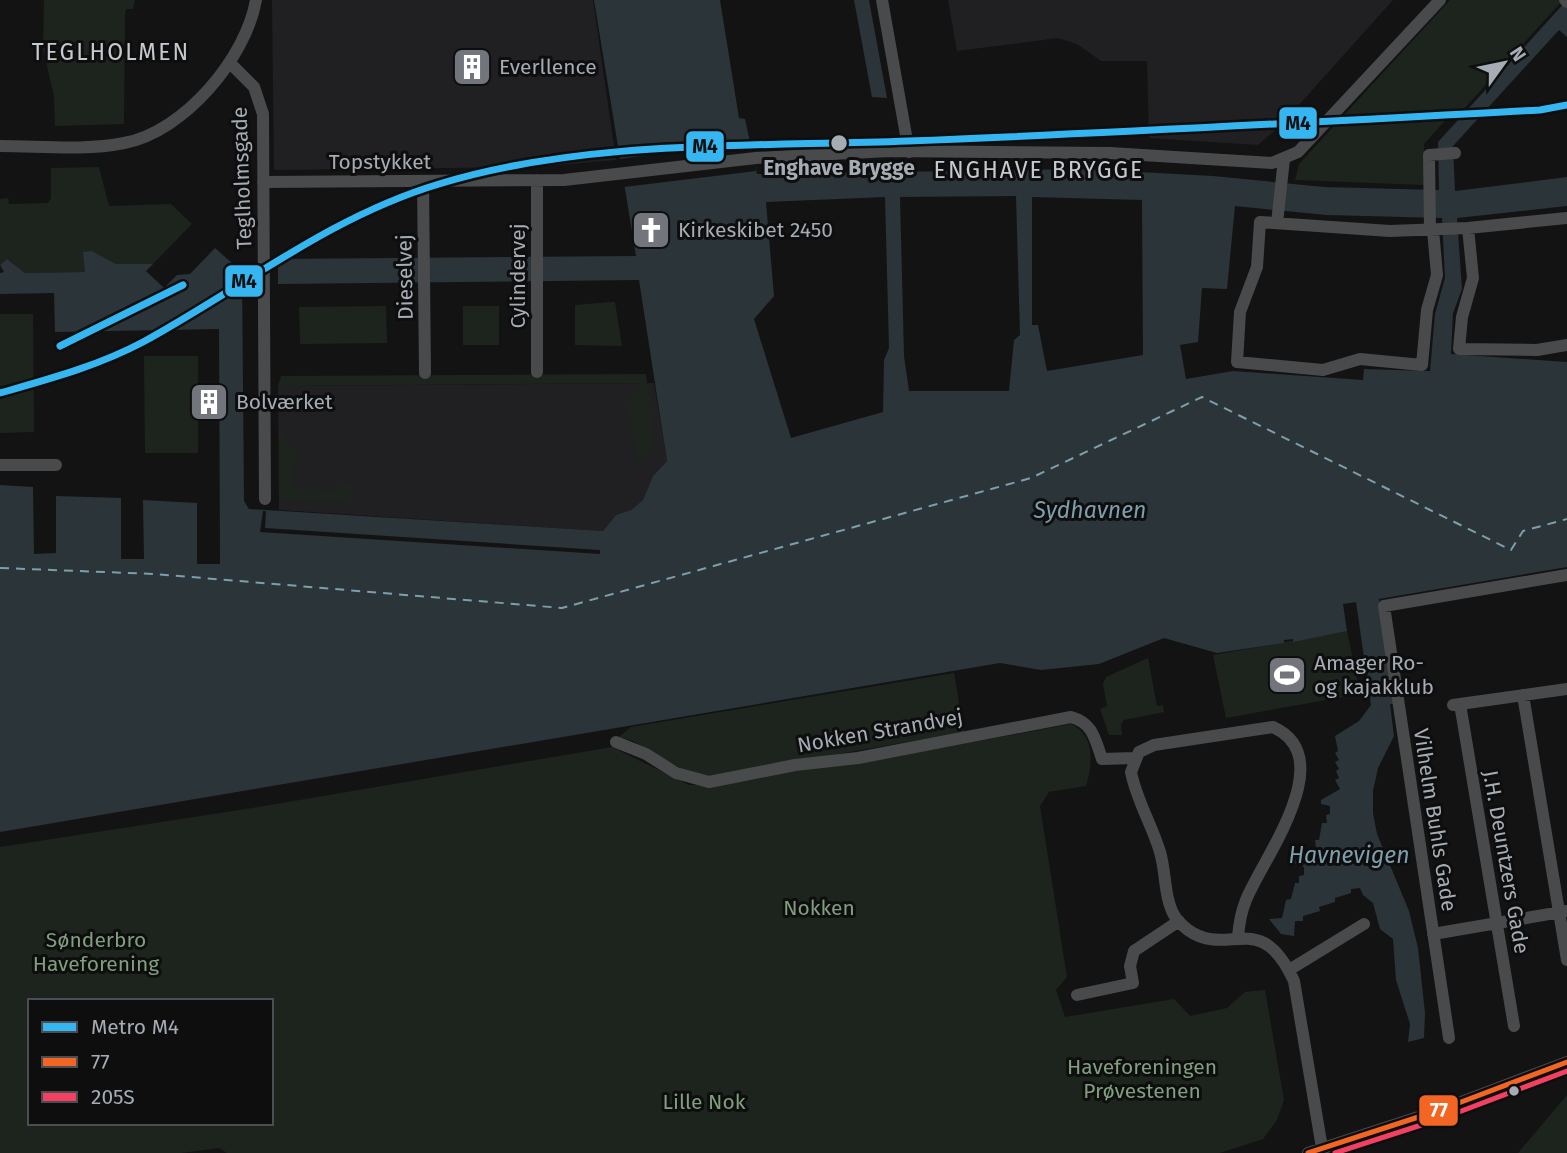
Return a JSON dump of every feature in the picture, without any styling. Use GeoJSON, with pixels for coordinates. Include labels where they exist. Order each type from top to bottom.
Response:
{"type":"FeatureCollection","features":[{"type":"Feature","properties":{"kind":"street"},"geometry":{"type":"LineString","coordinates":[[0,146],[116,145],[143,138],[188,108],[230,63],[245,37],[256,0]]}},
{"type":"Feature","properties":{"kind":"street"},"geometry":{"type":"LineString","coordinates":[[882,0],[909,152]]}},
{"type":"Feature","properties":{"kind":"street"},"geometry":{"type":"LineString","coordinates":[[1278,218],[1284,159],[1298,152],[1440,0]]}},
{"type":"Feature","properties":{"kind":"street","name":"Teglholmsgade"},"geometry":{"type":"LineString","coordinates":[[230,63],[251,83],[261,103],[265,499]]}},
{"type":"Feature","properties":{"kind":"street","name":"Topstykket"},"geometry":{"type":"LineString","coordinates":[[263,182],[537,180],[622,174],[754,158],[909,152],[1110,153],[1258,163],[1284,159]]}},
{"type":"Feature","properties":{"kind":"street"},"geometry":{"type":"LineString","coordinates":[[1455,153],[1429,155],[1430,189],[1434,227],[1437,275],[1427,310],[1422,365],[1360,359],[1323,370],[1237,362],[1240,312],[1257,267],[1260,222],[1278,218],[1390,231],[1434,227],[1464,228],[1567,218]]}},
{"type":"Feature","properties":{"kind":"street","name":"Cylindervej"},"geometry":{"type":"LineString","coordinates":[[537,180],[537,372]]}},
{"type":"Feature","properties":{"kind":"street","name":"Dieselvej"},"geometry":{"type":"LineString","coordinates":[[423,181],[425,373]]}},
{"type":"Feature","properties":{"kind":"street"},"geometry":{"type":"LineString","coordinates":[[1464,228],[1473,278],[1462,317],[1459,349],[1537,350],[1567,345]]}},
{"type":"Feature","properties":{"kind":"street"},"geometry":{"type":"LineString","coordinates":[[0,465],[56,465]]}},
{"type":"Feature","properties":{"kind":"street","name":"Vilhelm Buhls Gade"},"geometry":{"type":"LineString","coordinates":[[1449,1038],[1384,606],[1567,575]]}},
{"type":"Feature","properties":{"kind":"street"},"geometry":{"type":"LineString","coordinates":[[1567,689],[1522,695],[1563,912],[1567,960]]}},
{"type":"Feature","properties":{"kind":"street","name":"J.H. Deuntzers Gade"},"geometry":{"type":"LineString","coordinates":[[1514,1026],[1457,705],[1522,695]]}},
{"type":"Feature","properties":{"kind":"street","name":"Nokken Strandvej"},"geometry":{"type":"LineString","coordinates":[[615,742],[630,746],[676,774],[709,782],[795,765],[858,758],[1071,717],[1087,723],[1102,759],[1135,758]]}},
{"type":"Feature","properties":{"kind":"street"},"geometry":{"type":"LineString","coordinates":[[1238,937],[1247,898],[1282,834],[1294,801],[1300,761],[1293,742],[1273,727],[1154,745],[1135,758],[1131,765],[1132,778],[1160,852],[1171,908],[1179,921],[1194,934],[1205,937],[1238,937],[1253,937],[1264,942],[1289,970],[1294,981],[1322,1148]]}},
{"type":"Feature","properties":{"kind":"street","name":"Vilhelm Buhls Gade"},"geometry":{"type":"LineString","coordinates":[[1433,934],[1563,912]]}},
{"type":"Feature","properties":{"kind":"street"},"geometry":{"type":"LineString","coordinates":[[1077,995],[1133,983],[1130,966],[1134,951],[1179,921]]}},
{"type":"Feature","properties":{"kind":"street"},"geometry":{"type":"LineString","coordinates":[[1289,970],[1364,924]]}},
{"type":"Feature","properties":{"kind":"street"},"geometry":{"type":"LineString","coordinates":[[1308,1153],[1440,1110],[1567,1062]]}},
{"type":"Feature","properties":{"kind":"shaded area"},"geometry":{"type":"Polygon","coordinates":[[[272,0],[593,0],[616,160],[534,167],[274,170],[272,0]]]}},
{"type":"Feature","properties":{"kind":"shaded area"},"geometry":{"type":"Polygon","coordinates":[[[948,0],[1393,0],[1279,127],[1258,145],[1149,138],[1147,61],[1101,61],[1077,44],[1058,38],[957,51],[948,0]]]}},
{"type":"Feature","properties":{"kind":"shaded area"},"geometry":{"type":"Polygon","coordinates":[[[654,383],[667,461],[653,476],[643,500],[631,510],[616,515],[603,531],[279,510],[278,386],[654,383]]]}},
{"type":"Feature","properties":{"kind":"green space"},"geometry":{"type":"Polygon","coordinates":[[[44,0],[135,0],[133,9],[126,9],[125,16],[124,124],[55,126],[54,96],[43,48],[44,0]]]}},
{"type":"Feature","properties":{"kind":"green space"},"geometry":{"type":"Polygon","coordinates":[[[1450,0],[1563,0],[1461,112],[1451,114],[1424,144],[1425,185],[1295,180],[1299,164],[1450,0]]]}},
{"type":"Feature","properties":{"kind":"green space"},"geometry":{"type":"Polygon","coordinates":[[[99,167],[109,206],[171,204],[192,224],[153,264],[116,264],[92,251],[86,272],[25,273],[7,259],[0,265],[0,199],[8,198],[9,204],[48,203],[51,198],[51,168],[99,167]]]}},
{"type":"Feature","properties":{"kind":"green space"},"geometry":{"type":"Polygon","coordinates":[[[615,302],[622,346],[575,345],[575,305],[615,302]]]}},
{"type":"Feature","properties":{"kind":"green space"},"geometry":{"type":"Polygon","coordinates":[[[386,306],[387,343],[300,344],[299,307],[386,306]]]}},
{"type":"Feature","properties":{"kind":"green space"},"geometry":{"type":"Polygon","coordinates":[[[463,306],[499,306],[499,345],[463,345],[463,306]]]}},
{"type":"Feature","properties":{"kind":"green space"},"geometry":{"type":"Polygon","coordinates":[[[0,314],[33,314],[34,432],[0,433],[0,314]]]}},
{"type":"Feature","properties":{"kind":"green space"},"geometry":{"type":"Polygon","coordinates":[[[144,356],[198,356],[198,453],[145,453],[144,356]]]}},
{"type":"Feature","properties":{"kind":"green space"},"geometry":{"type":"Polygon","coordinates":[[[646,374],[654,446],[637,461],[627,400],[634,404],[632,391],[640,390],[639,383],[278,386],[281,376],[646,374]]]}},
{"type":"Feature","properties":{"kind":"green space"},"geometry":{"type":"Polygon","coordinates":[[[279,428],[282,437],[300,454],[300,458],[295,458],[293,488],[340,490],[340,484],[354,485],[353,503],[279,499],[279,428]]]}},
{"type":"Feature","properties":{"kind":"green space","name":"Amager Ro- og kajakklub"},"geometry":{"type":"Polygon","coordinates":[[[1347,631],[1360,694],[1226,718],[1213,655],[1347,631]]]}},
{"type":"Feature","properties":{"kind":"green space"},"geometry":{"type":"Polygon","coordinates":[[[1148,658],[1157,706],[1163,705],[1164,712],[1124,720],[1121,725],[1122,735],[1109,735],[1100,709],[1107,706],[1103,684],[1106,677],[1148,658]]]}},
{"type":"Feature","properties":{"kind":"green space"},"geometry":{"type":"Polygon","coordinates":[[[954,673],[964,732],[707,777],[686,771],[633,741],[619,737],[631,727],[954,673]]]}},
{"type":"Feature","properties":{"kind":"green space"},"geometry":{"type":"Polygon","coordinates":[[[1071,724],[1079,729],[1090,751],[1086,786],[1049,792],[1040,806],[1067,977],[1056,990],[1065,1017],[1174,999],[1190,1016],[1227,1008],[1245,992],[1265,990],[1284,1100],[1277,1120],[1263,1139],[1220,1153],[227,1153],[219,1148],[181,1153],[0,1153],[0,847],[252,808],[612,747],[689,785],[722,785],[790,771],[860,763],[1071,724]]]}},
{"type":"Feature","properties":{"kind":"green space"},"geometry":{"type":"Polygon","coordinates":[[[1567,1095],[1567,1153],[1518,1153],[1567,1095]]]}},
{"type":"Feature","properties":{"kind":"water","name":"Sydhavnen"},"geometry":{"type":"Polygon","coordinates":[[[594,0],[720,0],[739,118],[745,119],[757,174],[1083,169],[1213,176],[1324,187],[1439,190],[1438,142],[1567,0],[1567,37],[1559,30],[1453,146],[1455,191],[1567,177],[1567,206],[1457,218],[1462,289],[1453,313],[1451,354],[1567,362],[1567,567],[1379,599],[1396,704],[1390,704],[1394,736],[1378,768],[1373,791],[1373,813],[1377,834],[1409,911],[1418,948],[1425,1013],[1424,1038],[1408,1042],[1410,1024],[1396,980],[1393,939],[1380,929],[1373,903],[1363,895],[1360,888],[1351,889],[1351,893],[1335,898],[1335,902],[1319,907],[1320,911],[1303,916],[1303,921],[1295,921],[1294,936],[1281,934],[1269,919],[1282,918],[1286,900],[1291,899],[1295,883],[1299,883],[1299,876],[1304,875],[1304,867],[1295,864],[1295,860],[1312,857],[1312,849],[1316,848],[1315,840],[1319,840],[1322,823],[1327,823],[1326,815],[1330,814],[1330,806],[1321,804],[1321,800],[1340,789],[1335,780],[1339,778],[1336,771],[1339,769],[1335,762],[1339,760],[1335,753],[1338,751],[1335,736],[1359,721],[1371,705],[1356,602],[1343,604],[1347,631],[1293,642],[1293,639],[1284,640],[1284,643],[1217,653],[1164,638],[1099,664],[1041,670],[1000,663],[0,832],[0,485],[33,487],[34,554],[56,553],[56,496],[121,498],[121,559],[144,559],[143,500],[197,503],[197,564],[220,564],[219,329],[55,332],[54,293],[0,294],[0,273],[4,272],[0,265],[7,259],[25,273],[85,272],[83,252],[92,251],[116,264],[153,264],[146,271],[164,288],[177,275],[190,274],[215,248],[242,272],[244,501],[249,509],[603,531],[616,515],[631,510],[643,500],[653,476],[667,461],[639,280],[278,284],[278,259],[636,256],[594,0]],[[1016,196],[900,197],[904,356],[909,391],[1009,391],[1014,340],[1020,335],[1016,196]],[[885,197],[766,202],[774,296],[754,319],[791,438],[883,412],[884,360],[889,348],[885,197]],[[1032,197],[1032,325],[1038,325],[1047,371],[1143,355],[1142,200],[1032,197]],[[1235,206],[1227,289],[1202,288],[1198,342],[1180,345],[1186,379],[1233,371],[1363,380],[1364,369],[1430,371],[1435,314],[1445,278],[1442,218],[1326,215],[1235,206]]]}},
{"type":"Feature","properties":{"kind":"water"},"geometry":{"type":"Polygon","coordinates":[[[854,0],[869,0],[887,98],[872,97],[854,0]]]}},
{"type":"Feature","properties":{"kind":"pier"},"geometry":{"type":"Polygon","coordinates":[[[751,143],[756,171],[624,187],[619,159],[655,154],[682,144],[711,148],[751,143]]]}},
{"type":"Feature","properties":{"kind":"pier"},"geometry":{"type":"Polygon","coordinates":[[[263,511],[266,511],[265,528],[600,550],[600,554],[260,532],[263,511]]]}},
{"type":"Feature","properties":{"kind":"ferry route"},"geometry":{"type":"LineString","coordinates":[[0,568],[155,574],[562,608],[1031,478],[1202,397],[1511,550],[1523,531],[1567,519]]}},
{"type":"Feature","properties":{"kind":"metro line","name":"M4"},"geometry":{"type":"LineString","coordinates":[[0,393],[73,371],[126,351],[323,234],[360,215],[439,184],[495,169],[553,159],[671,148],[1145,131],[1540,110],[1567,105]]}},
{"type":"Feature","properties":{"kind":"metro line","name":"M4"},"geometry":{"type":"LineString","coordinates":[[60,346],[183,285]]}},
{"type":"Feature","properties":{"kind":"transit line","name":"77"},"geometry":{"type":"LineString","coordinates":[[1308,1153],[1440,1110],[1567,1062]]}},
{"type":"Feature","properties":{"kind":"transit line","name":"205S"},"geometry":{"type":"LineString","coordinates":[[1335,1153],[1443,1118],[1567,1071]]}},
{"type":"Feature","properties":{"kind":"place","name":"Everllence"},"geometry":{"type":"Point","coordinates":[472,67]}},
{"type":"Feature","properties":{"kind":"place","name":"Enghave Brygge"},"geometry":{"type":"Point","coordinates":[839,143]}},
{"type":"Feature","properties":{"kind":"place","name":"Kirkeskibet 2450"},"geometry":{"type":"Point","coordinates":[651,230]}},
{"type":"Feature","properties":{"kind":"place","name":"Bolværket"},"geometry":{"type":"Point","coordinates":[209,402]}},
{"type":"Feature","properties":{"kind":"place","name":"Amager Ro- og kajakklub"},"geometry":{"type":"Point","coordinates":[1287,675]}},
{"type":"Feature","properties":{"kind":"district","name":"TEGLHOLMEN"},"geometry":{"type":"Point","coordinates":[111,52]}},
{"type":"Feature","properties":{"kind":"district","name":"ENGHAVE BRYGGE"},"geometry":{"type":"Point","coordinates":[1039,170]}},
{"type":"Feature","properties":{"kind":"water label","name":"Havnevigen"},"geometry":{"type":"Point","coordinates":[1349,855]}},
{"type":"Feature","properties":{"kind":"park label","name":"Nokken"},"geometry":{"type":"Point","coordinates":[819,908]}},
{"type":"Feature","properties":{"kind":"park label","name":"Sønderbro Haveforening"},"geometry":{"type":"Point","coordinates":[96,952]}},
{"type":"Feature","properties":{"kind":"park label","name":"Haveforeningen Prøvestenen"},"geometry":{"type":"Point","coordinates":[1142,1079]}},
{"type":"Feature","properties":{"kind":"park label","name":"Lille Nok"},"geometry":{"type":"Point","coordinates":[704,1102]}}]}
